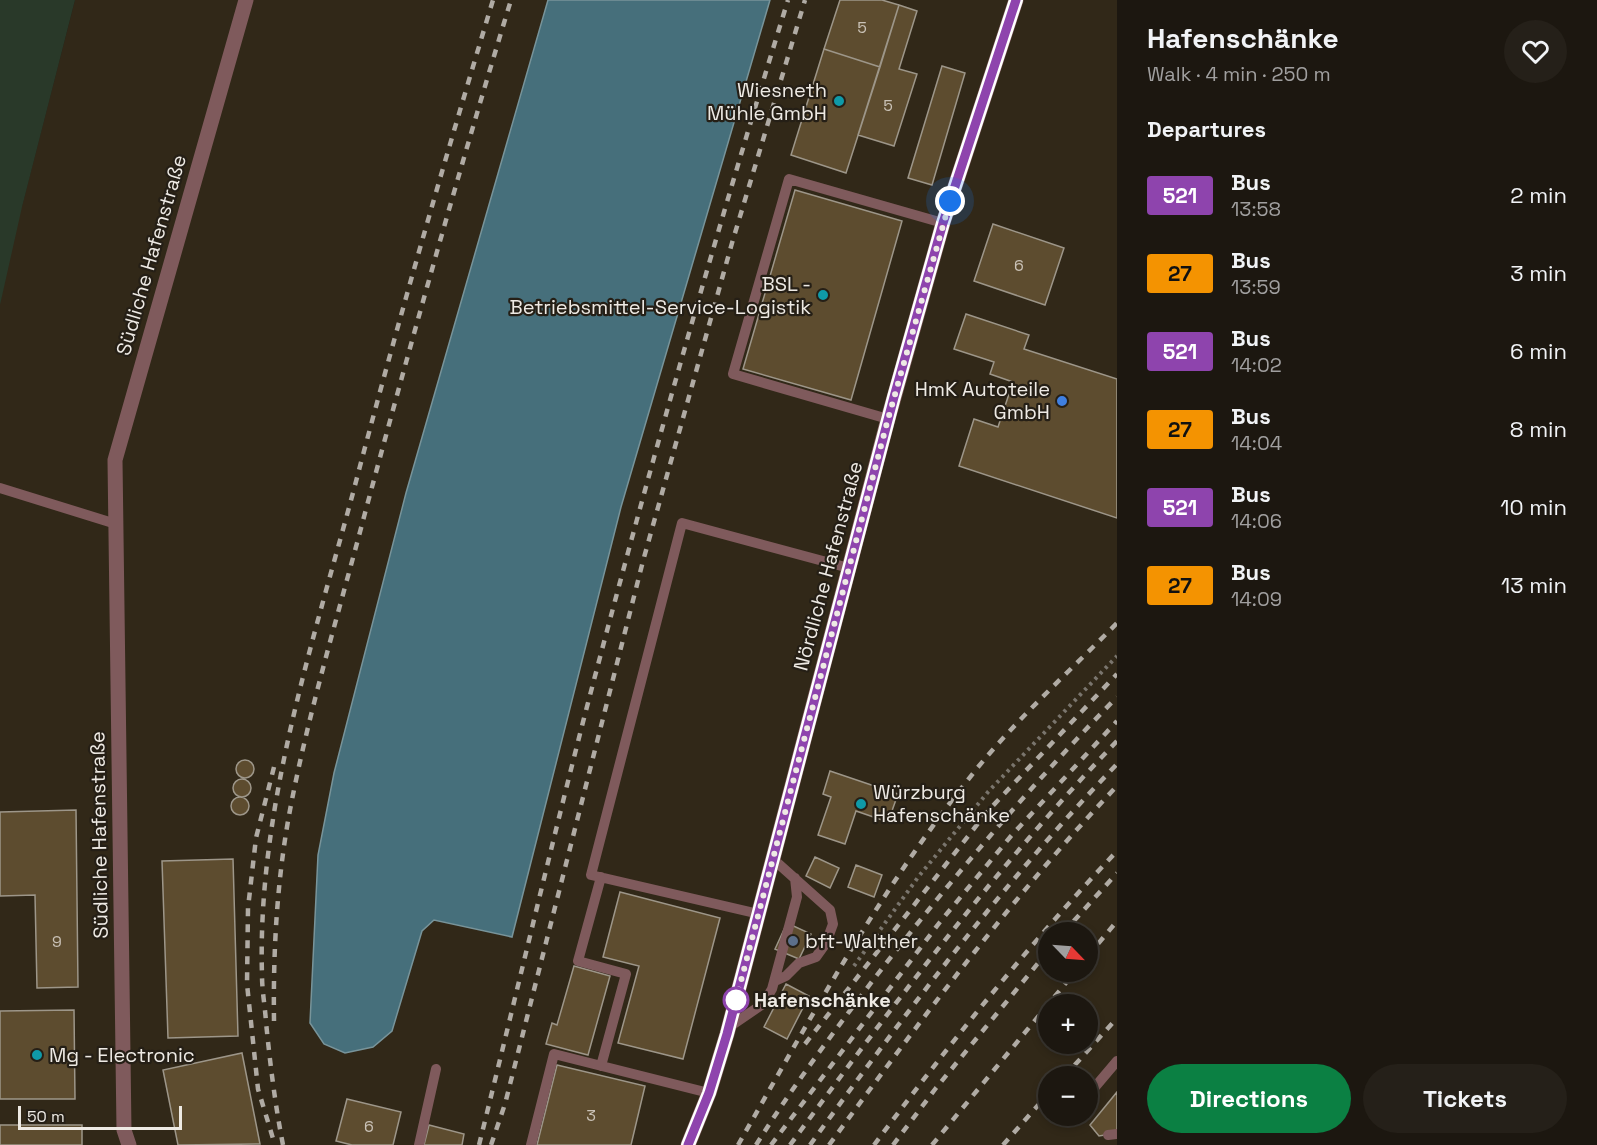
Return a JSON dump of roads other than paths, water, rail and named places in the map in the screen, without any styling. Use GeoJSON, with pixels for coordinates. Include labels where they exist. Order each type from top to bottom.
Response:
{"type":"FeatureCollection","features":[{"type":"Feature","properties":{"kind":"street","name":"Südliche Hafenstraße"},"geometry":{"type":"LineString","coordinates":[[129,1145],[124,1130],[115,460],[246,0]]}},
{"type":"Feature","properties":{"kind":"street","name":"Nördliche Hafenstraße"},"geometry":{"type":"LineString","coordinates":[[688,1145],[709,1093],[729,1027],[888,419],[943,223],[1016,0]]}},
{"type":"Feature","properties":{"kind":"lane"},"geometry":{"type":"LineString","coordinates":[[888,419],[733,374],[789,179],[943,223]]}},
{"type":"Feature","properties":{"kind":"lane"},"geometry":{"type":"LineString","coordinates":[[0,488],[116,524]]}},
{"type":"Feature","properties":{"kind":"lane"},"geometry":{"type":"LineString","coordinates":[[759,914],[591,875],[682,523],[849,568]]}},
{"type":"Feature","properties":{"kind":"lane"},"geometry":{"type":"LineString","coordinates":[[773,859],[830,909],[833,924],[826,943],[816,957],[800,963],[786,976],[775,981]]}},
{"type":"Feature","properties":{"kind":"lane"},"geometry":{"type":"LineString","coordinates":[[601,877],[578,961],[626,974],[601,1066]]}},
{"type":"Feature","properties":{"kind":"lane"},"geometry":{"type":"LineString","coordinates":[[729,1027],[763,1005],[775,981],[797,897],[795,878]]}},
{"type":"Feature","properties":{"kind":"lane"},"geometry":{"type":"LineString","coordinates":[[531,1145],[554,1054],[709,1093]]}},
{"type":"Feature","properties":{"kind":"lane"},"geometry":{"type":"LineString","coordinates":[[1098,1083],[1117,1061]]}},
{"type":"Feature","properties":{"kind":"lane"},"geometry":{"type":"LineString","coordinates":[[419,1145],[436,1069]]}},
{"type":"Feature","properties":{"kind":"water"},"geometry":{"type":"Polygon","coordinates":[[[548,0],[770,0],[621,507],[512,937],[434,920],[422,931],[392,1031],[373,1047],[345,1053],[324,1044],[310,1023],[318,855],[334,773],[406,493],[548,0]]]}},
{"type":"Feature","properties":{"kind":"railway"},"geometry":{"type":"LineString","coordinates":[[283,1145],[271,1068],[262,975],[263,913],[268,852],[278,791],[305,669],[387,366],[493,0]]}},
{"type":"Feature","properties":{"kind":"railway"},"geometry":{"type":"LineString","coordinates":[[274,1021],[275,942],[282,862],[306,735],[418,320],[511,0]]}},
{"type":"Feature","properties":{"kind":"railway"},"geometry":{"type":"LineString","coordinates":[[479,1145],[583,722],[631,541],[707,270],[788,0]]}},
{"type":"Feature","properties":{"kind":"railway"},"geometry":{"type":"LineString","coordinates":[[491,1145],[505,1104],[643,561],[732,243],[805,0]]}},
{"type":"Feature","properties":{"kind":"railway"},"geometry":{"type":"LineString","coordinates":[[738,1145],[874,913],[935,824],[1002,740],[1117,623]]}},
{"type":"Feature","properties":{"kind":"railway"},"geometry":{"type":"LineString","coordinates":[[805,1044],[987,812],[1117,674]]}},
{"type":"Feature","properties":{"kind":"railway"},"geometry":{"type":"LineString","coordinates":[[756,1145],[830,1037],[934,903],[1023,798],[1117,697]]}},
{"type":"Feature","properties":{"kind":"railway"},"geometry":{"type":"LineString","coordinates":[[771,1145],[940,922],[1011,836],[1117,721]]}},
{"type":"Feature","properties":{"kind":"railway"},"geometry":{"type":"LineString","coordinates":[[790,1145],[947,937],[1030,837],[1117,741]]}},
{"type":"Feature","properties":{"kind":"railway"},"geometry":{"type":"LineString","coordinates":[[810,1145],[957,949],[1035,855],[1117,764]]}},
{"type":"Feature","properties":{"kind":"railway"},"geometry":{"type":"LineString","coordinates":[[274,767],[256,838],[248,908],[247,984],[258,1089],[275,1145]]}},
{"type":"Feature","properties":{"kind":"railway"},"geometry":{"type":"LineString","coordinates":[[829,1145],[932,1006],[1003,916],[1117,786]]}},
{"type":"Feature","properties":{"kind":"railway"},"geometry":{"type":"LineString","coordinates":[[874,1145],[991,994],[1117,851]]}},
{"type":"Feature","properties":{"kind":"railway"},"geometry":{"type":"LineString","coordinates":[[1073,922],[1117,873]]}},
{"type":"Feature","properties":{"kind":"railway"},"geometry":{"type":"LineString","coordinates":[[1098,944],[1117,921]]}},
{"type":"Feature","properties":{"kind":"railway"},"geometry":{"type":"LineString","coordinates":[[893,1145],[936,1088],[1038,963]]}},
{"type":"Feature","properties":{"kind":"railway"},"geometry":{"type":"LineString","coordinates":[[932,1145],[1067,982]]}},
{"type":"Feature","properties":{"kind":"railway"},"geometry":{"type":"LineString","coordinates":[[1074,1066],[1117,1018]]}},
{"type":"Feature","properties":{"kind":"railway"},"geometry":{"type":"LineString","coordinates":[[1003,1145],[1038,1105]]}},
{"type":"Feature","properties":{"kind":"place","name":"Wiesneth Mühle GmbH"},"geometry":{"type":"Point","coordinates":[839,101]}},
{"type":"Feature","properties":{"kind":"place","name":"BSL - Betriebsmittel-Service-Logistik"},"geometry":{"type":"Point","coordinates":[823,295]}},
{"type":"Feature","properties":{"kind":"place","name":"HmK Autoteile GmbH"},"geometry":{"type":"Point","coordinates":[1062,401]}},
{"type":"Feature","properties":{"kind":"place","name":"Würzburg Hafenschänke"},"geometry":{"type":"Point","coordinates":[861,804]}},
{"type":"Feature","properties":{"kind":"place","name":"bft-Walther"},"geometry":{"type":"Point","coordinates":[793,941]}},
{"type":"Feature","properties":{"kind":"place","name":"Hafenschänke"},"geometry":{"type":"Point","coordinates":[736,1000]}},
{"type":"Feature","properties":{"kind":"place","name":"Mg - Electronic"},"geometry":{"type":"Point","coordinates":[37,1055]}}]}
